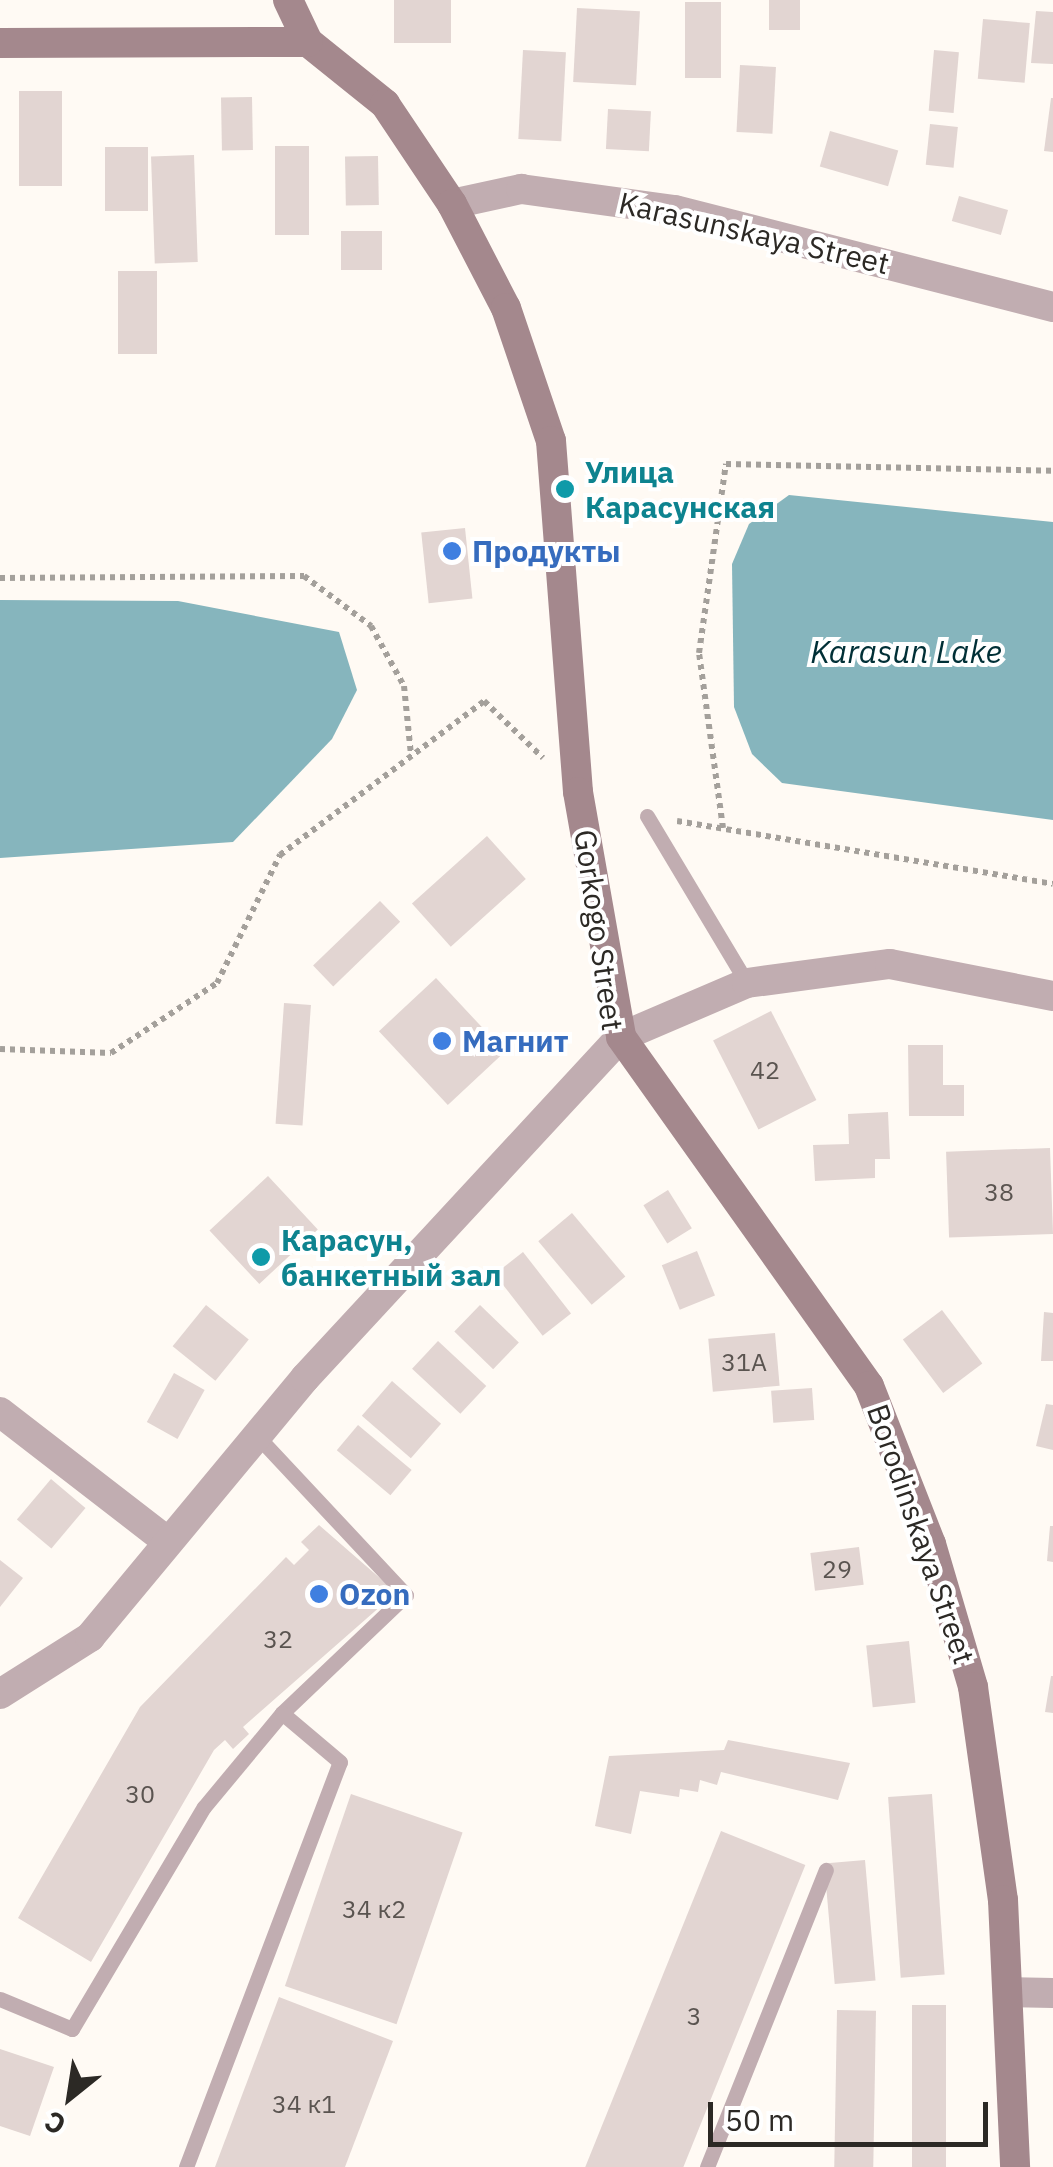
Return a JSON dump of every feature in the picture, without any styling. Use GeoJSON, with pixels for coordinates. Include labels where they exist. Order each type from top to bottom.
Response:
{"type":"FeatureCollection","features":[{"type":"Feature","properties":{"kind":"main road","name":"Gorkogo Street"},"geometry":{"type":"LineString","coordinates":[[288,0],[308,42],[385,104],[452,204],[506,308],[551,441],[578,792],[622,1038]]}},
{"type":"Feature","properties":{"kind":"main road"},"geometry":{"type":"LineString","coordinates":[[0,43],[308,42]]}},
{"type":"Feature","properties":{"kind":"main road","name":"Borodinskaya Street"},"geometry":{"type":"LineString","coordinates":[[622,1038],[869,1386],[973,1687],[1010,1992],[1014,2167]]}},
{"type":"Feature","properties":{"kind":"street","name":"Karasunskaya Street"},"geometry":{"type":"LineString","coordinates":[[452,204],[522,189],[676,210],[1053,307]]}},
{"type":"Feature","properties":{"kind":"street"},"geometry":{"type":"LineString","coordinates":[[622,1038],[747,983],[890,964],[1053,996]]}},
{"type":"Feature","properties":{"kind":"street","name":"Gorkogo Street"},"geometry":{"type":"LineString","coordinates":[[0,1694],[90,1637],[256,1436],[622,1038]]}},
{"type":"Feature","properties":{"kind":"street"},"geometry":{"type":"LineString","coordinates":[[0,1412],[167,1541]]}},
{"type":"Feature","properties":{"kind":"street"},"geometry":{"type":"LineString","coordinates":[[1010,1992],[1053,1993]]}},
{"type":"Feature","properties":{"kind":"lane"},"geometry":{"type":"LineString","coordinates":[[647,816],[747,983]]}},
{"type":"Feature","properties":{"kind":"lane"},"geometry":{"type":"LineString","coordinates":[[0,1999],[72,2029],[204,1807],[282,1713],[406,1595],[256,1436]]}},
{"type":"Feature","properties":{"kind":"lane"},"geometry":{"type":"LineString","coordinates":[[186,2167],[340,1762],[282,1713]]}},
{"type":"Feature","properties":{"kind":"lane"},"geometry":{"type":"LineString","coordinates":[[707,2167],[826,1870]]}},
{"type":"Feature","properties":{"kind":"path"},"geometry":{"type":"LineString","coordinates":[[724,828],[700,653],[726,464],[1053,471]]}},
{"type":"Feature","properties":{"kind":"path"},"geometry":{"type":"LineString","coordinates":[[0,578],[304,576],[371,626],[404,686],[411,756]]}},
{"type":"Feature","properties":{"kind":"path"},"geometry":{"type":"LineString","coordinates":[[0,1049],[112,1053],[217,983],[280,856],[484,701],[578,792]]}},
{"type":"Feature","properties":{"kind":"path"},"geometry":{"type":"LineString","coordinates":[[647,816],[1053,884]]}},
{"type":"Feature","properties":{"kind":"water","name":"Karasun Lake"},"geometry":{"type":"Polygon","coordinates":[[[789,495],[1053,522],[1053,820],[782,783],[752,754],[734,707],[732,564],[749,524],[789,495]]]}},
{"type":"Feature","properties":{"kind":"water"},"geometry":{"type":"Polygon","coordinates":[[[0,600],[178,601],[339,632],[357,690],[332,739],[233,842],[0,858],[0,600]]]}},
{"type":"Feature","properties":{"kind":"building"},"geometry":{"type":"Polygon","coordinates":[[[394,0],[451,0],[451,43],[394,43],[394,0]]]}},
{"type":"Feature","properties":{"kind":"building"},"geometry":{"type":"Polygon","coordinates":[[[769,0],[800,0],[800,30],[769,30],[769,0]]]}},
{"type":"Feature","properties":{"kind":"building"},"geometry":{"type":"Polygon","coordinates":[[[685,2],[721,2],[721,78],[685,78],[685,2]]]}},
{"type":"Feature","properties":{"kind":"building"},"geometry":{"type":"Polygon","coordinates":[[[577,8],[640,11],[636,85],[573,82],[577,8]]]}},
{"type":"Feature","properties":{"kind":"building"},"geometry":{"type":"Polygon","coordinates":[[[1036,11],[1053,12],[1053,64],[1031,63],[1036,11]]]}},
{"type":"Feature","properties":{"kind":"building"},"geometry":{"type":"Polygon","coordinates":[[[983,19],[1030,23],[1025,83],[978,79],[983,19]]]}},
{"type":"Feature","properties":{"kind":"building"},"geometry":{"type":"Polygon","coordinates":[[[523,50],[566,52],[561,141],[518,139],[523,50]]]}},
{"type":"Feature","properties":{"kind":"building"},"geometry":{"type":"Polygon","coordinates":[[[934,50],[959,52],[954,113],[929,111],[934,50]]]}},
{"type":"Feature","properties":{"kind":"building"},"geometry":{"type":"Polygon","coordinates":[[[740,65],[776,67],[772,134],[736,132],[740,65]]]}},
{"type":"Feature","properties":{"kind":"building"},"geometry":{"type":"Polygon","coordinates":[[[19,91],[62,91],[62,186],[19,186],[19,91]]]}},
{"type":"Feature","properties":{"kind":"building"},"geometry":{"type":"Polygon","coordinates":[[[252,97],[253,150],[222,151],[221,98],[252,97]]]}},
{"type":"Feature","properties":{"kind":"building"},"geometry":{"type":"Polygon","coordinates":[[[1053,98],[1053,152],[1044,151],[1053,98]]]}},
{"type":"Feature","properties":{"kind":"building"},"geometry":{"type":"Polygon","coordinates":[[[608,109],[651,111],[649,151],[606,149],[608,109]]]}},
{"type":"Feature","properties":{"kind":"building"},"geometry":{"type":"Polygon","coordinates":[[[930,124],[958,127],[954,168],[926,165],[930,124]]]}},
{"type":"Feature","properties":{"kind":"building"},"geometry":{"type":"Polygon","coordinates":[[[830,131],[898,151],[888,186],[820,167],[830,131]]]}},
{"type":"Feature","properties":{"kind":"building"},"geometry":{"type":"Polygon","coordinates":[[[275,146],[309,146],[309,235],[275,235],[275,146]]]}},
{"type":"Feature","properties":{"kind":"building"},"geometry":{"type":"Polygon","coordinates":[[[105,147],[148,147],[148,211],[105,211],[105,147]]]}},
{"type":"Feature","properties":{"kind":"building"},"geometry":{"type":"Polygon","coordinates":[[[194,155],[198,262],[155,263],[151,157],[194,155]]]}},
{"type":"Feature","properties":{"kind":"building"},"geometry":{"type":"Polygon","coordinates":[[[378,156],[379,205],[346,206],[345,157],[378,156]]]}},
{"type":"Feature","properties":{"kind":"building"},"geometry":{"type":"Polygon","coordinates":[[[959,196],[1008,210],[1001,235],[952,221],[959,196]]]}},
{"type":"Feature","properties":{"kind":"building"},"geometry":{"type":"Polygon","coordinates":[[[341,231],[382,231],[382,270],[341,270],[341,231]]]}},
{"type":"Feature","properties":{"kind":"building"},"geometry":{"type":"Polygon","coordinates":[[[118,271],[157,271],[157,354],[118,354],[118,271]]]}},
{"type":"Feature","properties":{"kind":"building"},"geometry":{"type":"Polygon","coordinates":[[[465,528],[472,599],[429,603],[421,533],[465,528]]]}},
{"type":"Feature","properties":{"kind":"building"},"geometry":{"type":"Polygon","coordinates":[[[487,836],[526,879],[451,947],[412,904],[487,836]]]}},
{"type":"Feature","properties":{"kind":"building"},"geometry":{"type":"Polygon","coordinates":[[[380,901],[400,922],[333,986],[313,966],[380,901]]]}},
{"type":"Feature","properties":{"kind":"building","name":"Магнит"},"geometry":{"type":"Polygon","coordinates":[[[436,978],[505,1052],[448,1105],[379,1031],[436,978]]]}},
{"type":"Feature","properties":{"kind":"building"},"geometry":{"type":"Polygon","coordinates":[[[284,1003],[311,1005],[302,1126],[276,1124],[284,1003]]]}},
{"type":"Feature","properties":{"kind":"building"},"geometry":{"type":"Polygon","coordinates":[[[771,1011],[816,1100],[758,1130],[713,1041],[771,1011]]]}},
{"type":"Feature","properties":{"kind":"building"},"geometry":{"type":"Polygon","coordinates":[[[908,1045],[943,1045],[943,1085],[964,1085],[964,1116],[909,1116],[908,1045]]]}},
{"type":"Feature","properties":{"kind":"building"},"geometry":{"type":"Polygon","coordinates":[[[888,1112],[890,1159],[875,1159],[875,1178],[815,1181],[813,1145],[849,1144],[848,1114],[888,1112]]]}},
{"type":"Feature","properties":{"kind":"building"},"geometry":{"type":"Polygon","coordinates":[[[1050,1148],[1053,1234],[949,1238],[946,1152],[1050,1148]]]}},
{"type":"Feature","properties":{"kind":"building","name":"Карасун, банкетный зал"},"geometry":{"type":"Polygon","coordinates":[[[268,1176],[318,1229],[259,1284],[209,1231],[268,1176]]]}},
{"type":"Feature","properties":{"kind":"building"},"geometry":{"type":"Polygon","coordinates":[[[668,1190],[692,1228],[667,1244],[643,1205],[668,1190]]]}},
{"type":"Feature","properties":{"kind":"building"},"geometry":{"type":"Polygon","coordinates":[[[572,1213],[625,1277],[592,1305],[538,1241],[572,1213]]]}},
{"type":"Feature","properties":{"kind":"building"},"geometry":{"type":"Polygon","coordinates":[[[697,1251],[715,1296],[680,1310],[662,1265],[697,1251]]]}},
{"type":"Feature","properties":{"kind":"building"},"geometry":{"type":"Polygon","coordinates":[[[523,1252],[571,1313],[543,1336],[495,1274],[523,1252]]]}},
{"type":"Feature","properties":{"kind":"building"},"geometry":{"type":"Polygon","coordinates":[[[206,1305],[249,1340],[215,1381],[173,1346],[206,1305]]]}},
{"type":"Feature","properties":{"kind":"building"},"geometry":{"type":"Polygon","coordinates":[[[480,1305],[519,1343],[493,1369],[454,1332],[480,1305]]]}},
{"type":"Feature","properties":{"kind":"building"},"geometry":{"type":"Polygon","coordinates":[[[942,1310],[982,1364],[943,1393],[903,1339],[942,1310]]]}},
{"type":"Feature","properties":{"kind":"building"},"geometry":{"type":"Polygon","coordinates":[[[1044,1312],[1053,1313],[1053,1361],[1041,1361],[1044,1312]]]}},
{"type":"Feature","properties":{"kind":"building"},"geometry":{"type":"Polygon","coordinates":[[[775,1333],[780,1386],[713,1392],[708,1339],[775,1333]]]}},
{"type":"Feature","properties":{"kind":"building"},"geometry":{"type":"Polygon","coordinates":[[[438,1341],[486,1386],[460,1414],[412,1369],[438,1341]]]}},
{"type":"Feature","properties":{"kind":"building"},"geometry":{"type":"Polygon","coordinates":[[[174,1373],[205,1390],[177,1439],[147,1422],[174,1373]]]}},
{"type":"Feature","properties":{"kind":"building"},"geometry":{"type":"Polygon","coordinates":[[[392,1381],[441,1424],[411,1458],[362,1416],[392,1381]]]}},
{"type":"Feature","properties":{"kind":"building"},"geometry":{"type":"Polygon","coordinates":[[[812,1388],[814,1420],[773,1423],[771,1391],[812,1388]]]}},
{"type":"Feature","properties":{"kind":"building"},"geometry":{"type":"Polygon","coordinates":[[[1046,1404],[1053,1405],[1053,1450],[1036,1446],[1046,1404]]]}},
{"type":"Feature","properties":{"kind":"building"},"geometry":{"type":"Polygon","coordinates":[[[358,1425],[412,1470],[390,1495],[337,1450],[358,1425]]]}},
{"type":"Feature","properties":{"kind":"building"},"geometry":{"type":"Polygon","coordinates":[[[51,1479],[85,1508],[51,1549],[17,1520],[51,1479]]]}},
{"type":"Feature","properties":{"kind":"building"},"geometry":{"type":"Polygon","coordinates":[[[319,1525],[389,1586],[376,1599],[382,1605],[243,1727],[249,1734],[233,1749],[225,1740],[214,1750],[91,1962],[18,1918],[140,1707],[286,1557],[294,1565],[309,1550],[301,1542],[319,1525]]]}},
{"type":"Feature","properties":{"kind":"building"},"geometry":{"type":"Polygon","coordinates":[[[1053,1526],[1053,1562],[1047,1561],[1053,1526]]]}},
{"type":"Feature","properties":{"kind":"building"},"geometry":{"type":"Polygon","coordinates":[[[859,1547],[864,1585],[815,1591],[810,1553],[859,1547]]]}},
{"type":"Feature","properties":{"kind":"building"},"geometry":{"type":"Polygon","coordinates":[[[0,1560],[23,1578],[0,1607],[0,1560]]]}},
{"type":"Feature","properties":{"kind":"building"},"geometry":{"type":"Polygon","coordinates":[[[909,1641],[915,1703],[873,1707],[866,1645],[909,1641]]]}},
{"type":"Feature","properties":{"kind":"building"},"geometry":{"type":"Polygon","coordinates":[[[1053,1676],[1053,1713],[1045,1712],[1053,1676]]]}},
{"type":"Feature","properties":{"kind":"building"},"geometry":{"type":"Polygon","coordinates":[[[728,1740],[850,1763],[838,1800],[721,1772],[717,1785],[700,1780],[698,1792],[680,1789],[679,1797],[640,1791],[631,1834],[595,1826],[609,1756],[724,1750],[728,1740]]]}},
{"type":"Feature","properties":{"kind":"building"},"geometry":{"type":"Polygon","coordinates":[[[351,1794],[463,1832],[396,2024],[285,1986],[351,1794]]]}},
{"type":"Feature","properties":{"kind":"building"},"geometry":{"type":"Polygon","coordinates":[[[932,1794],[945,1975],[901,1978],[888,1797],[932,1794]]]}},
{"type":"Feature","properties":{"kind":"building"},"geometry":{"type":"Polygon","coordinates":[[[721,1831],[805,1865],[683,2167],[585,2167],[721,1831]]]}},
{"type":"Feature","properties":{"kind":"building"},"geometry":{"type":"Polygon","coordinates":[[[865,1860],[876,1981],[835,1984],[824,1864],[865,1860]]]}},
{"type":"Feature","properties":{"kind":"building"},"geometry":{"type":"Polygon","coordinates":[[[279,1997],[393,2041],[345,2167],[215,2167],[279,1997]]]}},
{"type":"Feature","properties":{"kind":"building"},"geometry":{"type":"Polygon","coordinates":[[[912,2005],[946,2005],[946,2167],[912,2167],[912,2005]]]}},
{"type":"Feature","properties":{"kind":"building"},"geometry":{"type":"Polygon","coordinates":[[[837,2010],[876,2011],[873,2167],[834,2167],[837,2010]]]}},
{"type":"Feature","properties":{"kind":"building"},"geometry":{"type":"Polygon","coordinates":[[[0,2049],[54,2067],[30,2136],[0,2126],[0,2049]]]}},
{"type":"Feature","properties":{"kind":"place","name":"Улица Карасунская"},"geometry":{"type":"Point","coordinates":[565,489]}},
{"type":"Feature","properties":{"kind":"place","name":"Продукты"},"geometry":{"type":"Point","coordinates":[452,551]}},
{"type":"Feature","properties":{"kind":"place","name":"Магнит"},"geometry":{"type":"Point","coordinates":[442,1041]}},
{"type":"Feature","properties":{"kind":"place","name":"Карасун, банкетный зал"},"geometry":{"type":"Point","coordinates":[261,1257]}},
{"type":"Feature","properties":{"kind":"place","name":"Ozon"},"geometry":{"type":"Point","coordinates":[319,1594]}}]}
